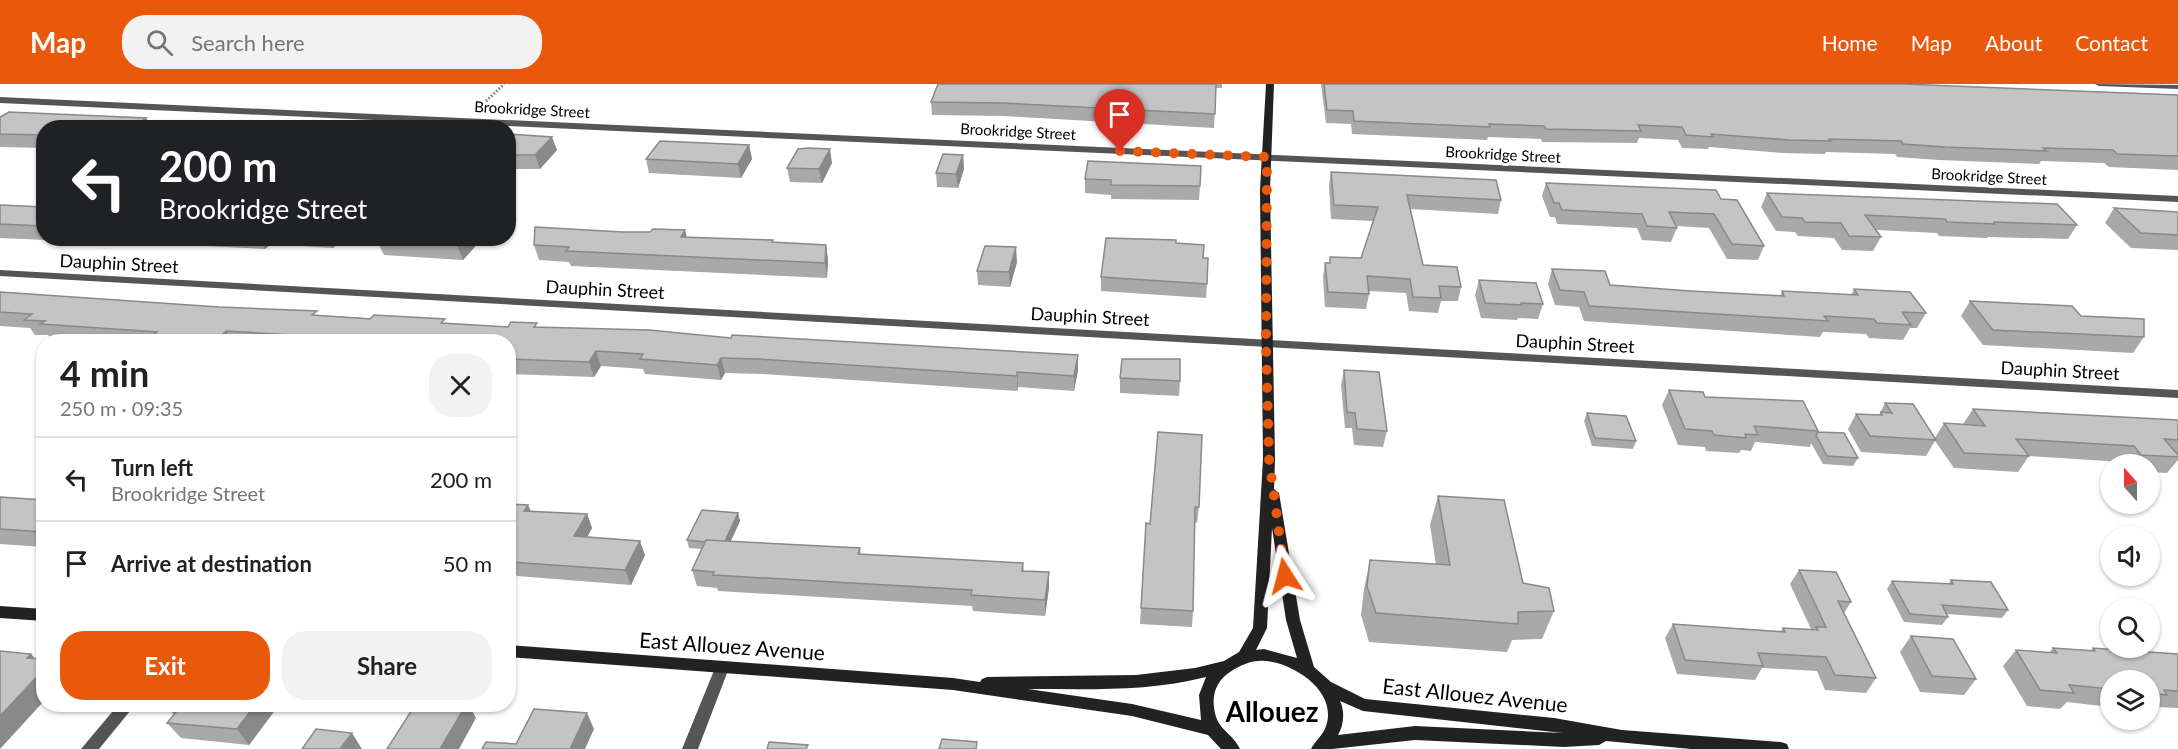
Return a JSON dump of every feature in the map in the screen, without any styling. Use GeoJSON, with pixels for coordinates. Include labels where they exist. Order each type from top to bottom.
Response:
{"type":"FeatureCollection","features":[{"type":"Feature","properties":{"kind":"street"},"geometry":{"type":"LineString","coordinates":[[1244,658],[1260,628],[1269,459],[1266,343],[1267,157],[1270,84]]}},
{"type":"Feature","properties":{"kind":"street"},"geometry":{"type":"LineString","coordinates":[[2099,84],[2178,87]]}},
{"type":"Feature","properties":{"kind":"street","name":"Brookridge Street"},"geometry":{"type":"LineString","coordinates":[[0,100],[466,120]]}},
{"type":"Feature","properties":{"kind":"street"},"geometry":{"type":"LineString","coordinates":[[0,107],[12,100]]}},
{"type":"Feature","properties":{"kind":"street","name":"Brookridge Street"},"geometry":{"type":"LineString","coordinates":[[516,122],[2178,199]]}},
{"type":"Feature","properties":{"kind":"street","name":"Dauphin Street"},"geometry":{"type":"LineString","coordinates":[[0,273],[2178,394]]}},
{"type":"Feature","properties":{"kind":"street"},"geometry":{"type":"LineString","coordinates":[[1269,459],[1293,621],[1307,668]]}},
{"type":"Feature","properties":{"kind":"street"},"geometry":{"type":"LineString","coordinates":[[0,612],[36,614]]}},
{"type":"Feature","properties":{"kind":"street","name":"East Allouez Avenue"},"geometry":{"type":"LineString","coordinates":[[516,652],[952,684],[1132,710],[1212,729]]}},
{"type":"Feature","properties":{"kind":"street"},"geometry":{"type":"LineString","coordinates":[[1244,658],[1265,655],[1287,659],[1307,668],[1326,687],[1333,701],[1335,716],[1333,730],[1322,746]]}},
{"type":"Feature","properties":{"kind":"street","name":"East Allouez Avenue"},"geometry":{"type":"LineString","coordinates":[[952,684],[1156,680],[1193,676],[1224,667],[1244,658]]}},
{"type":"Feature","properties":{"kind":"street"},"geometry":{"type":"LineString","coordinates":[[1224,667],[1212,679],[1206,694],[1206,711],[1212,729],[1233,749]]}},
{"type":"Feature","properties":{"kind":"street"},"geometry":{"type":"LineString","coordinates":[[690,749],[722,668]]}},
{"type":"Feature","properties":{"kind":"street","name":"East Allouez Avenue"},"geometry":{"type":"LineString","coordinates":[[1326,687],[1363,705],[1554,725],[1622,737],[1781,749]]}},
{"type":"Feature","properties":{"kind":"street"},"geometry":{"type":"LineString","coordinates":[[89,749],[121,712]]}},
{"type":"Feature","properties":{"kind":"street","name":"East Allouez Avenue"},"geometry":{"type":"LineString","coordinates":[[1322,746],[1415,733],[1564,740],[1622,737]]}},
{"type":"Feature","properties":{"kind":"path"},"geometry":{"type":"LineString","coordinates":[[466,120],[504,84]]}},
{"type":"Feature","properties":{"kind":"building"},"geometry":{"type":"Polygon","coordinates":[[[938,84],[1216,84],[1215,114],[1002,103],[931,102],[938,84]]]}},
{"type":"Feature","properties":{"kind":"building"},"geometry":{"type":"Polygon","coordinates":[[[1324,84],[1903,84],[2178,95],[2178,156],[2117,154],[2113,150],[2043,148],[2047,151],[1946,147],[1903,144],[1901,141],[1789,140],[1711,134],[1713,137],[1686,135],[1682,127],[1638,125],[1641,131],[1354,121],[1353,111],[1327,110],[1324,84]]]}},
{"type":"Feature","properties":{"kind":"building"},"geometry":{"type":"Polygon","coordinates":[[[9,112],[146,118],[143,120],[36,120],[36,135],[0,134],[0,117],[9,112]]]}},
{"type":"Feature","properties":{"kind":"building"},"geometry":{"type":"Polygon","coordinates":[[[516,135],[552,137],[535,155],[516,155],[516,135]]]}},
{"type":"Feature","properties":{"kind":"building"},"geometry":{"type":"Polygon","coordinates":[[[660,141],[749,145],[738,164],[646,159],[660,141]]]}},
{"type":"Feature","properties":{"kind":"building"},"geometry":{"type":"Polygon","coordinates":[[[798,149],[830,149],[819,169],[787,168],[798,149]]]}},
{"type":"Feature","properties":{"kind":"building"},"geometry":{"type":"Polygon","coordinates":[[[943,154],[963,155],[956,174],[936,173],[943,154]]]}},
{"type":"Feature","properties":{"kind":"building"},"geometry":{"type":"Polygon","coordinates":[[[1088,161],[1201,166],[1200,186],[1111,185],[1111,180],[1085,179],[1088,161]]]}},
{"type":"Feature","properties":{"kind":"building"},"geometry":{"type":"Polygon","coordinates":[[[1331,172],[1496,180],[1501,200],[1407,195],[1423,265],[1457,267],[1461,287],[1439,286],[1441,298],[1413,297],[1410,279],[1367,276],[1369,294],[1328,292],[1325,263],[1330,263],[1330,257],[1361,258],[1378,207],[1334,205],[1331,172]]]}},
{"type":"Feature","properties":{"kind":"building"},"geometry":{"type":"Polygon","coordinates":[[[1546,183],[1716,190],[1721,199],[1737,200],[1764,246],[1732,244],[1714,214],[1669,212],[1677,228],[1647,226],[1642,214],[1562,210],[1559,203],[1554,203],[1546,183]]]}},
{"type":"Feature","properties":{"kind":"building"},"geometry":{"type":"Polygon","coordinates":[[[1767,193],[2057,204],[2077,225],[1947,222],[1945,219],[1865,215],[1881,237],[1849,236],[1841,223],[1805,222],[1802,218],[1782,217],[1767,193]]]}},
{"type":"Feature","properties":{"kind":"building"},"geometry":{"type":"Polygon","coordinates":[[[0,205],[36,207],[36,226],[0,224],[0,205]]]}},
{"type":"Feature","properties":{"kind":"building"},"geometry":{"type":"Polygon","coordinates":[[[2114,208],[2178,212],[2178,235],[2141,233],[2114,208]]]}},
{"type":"Feature","properties":{"kind":"building"},"geometry":{"type":"Polygon","coordinates":[[[535,227],[622,232],[650,232],[653,229],[685,230],[681,237],[773,240],[772,242],[826,245],[825,263],[566,251],[569,247],[534,245],[535,227]]]}},
{"type":"Feature","properties":{"kind":"building"},"geometry":{"type":"Polygon","coordinates":[[[1106,238],[1176,240],[1176,243],[1204,245],[1203,258],[1208,258],[1207,284],[1101,277],[1106,238]]]}},
{"type":"Feature","properties":{"kind":"building"},"geometry":{"type":"Polygon","coordinates":[[[985,246],[1016,247],[1009,272],[977,271],[985,246]]]}},
{"type":"Feature","properties":{"kind":"building"},"geometry":{"type":"Polygon","coordinates":[[[1552,269],[1605,271],[1610,285],[1690,291],[1784,296],[1782,291],[1858,295],[1854,289],[1910,292],[1926,313],[1902,312],[1911,325],[1877,323],[1874,319],[1824,316],[1828,321],[1589,306],[1584,292],[1560,290],[1552,269]]]}},
{"type":"Feature","properties":{"kind":"building"},"geometry":{"type":"Polygon","coordinates":[[[1479,280],[1536,283],[1543,304],[1485,303],[1479,280]]]}},
{"type":"Feature","properties":{"kind":"building"},"geometry":{"type":"Polygon","coordinates":[[[0,292],[219,307],[317,311],[312,315],[370,319],[374,315],[445,319],[441,323],[508,327],[511,322],[537,323],[534,327],[649,330],[731,338],[732,335],[1078,355],[1074,376],[1017,372],[1017,376],[759,359],[721,358],[717,365],[640,359],[643,354],[596,351],[589,362],[516,359],[516,334],[274,334],[226,331],[223,334],[155,334],[157,332],[40,324],[45,321],[24,320],[32,314],[0,312],[0,292]]]}},
{"type":"Feature","properties":{"kind":"building"},"geometry":{"type":"Polygon","coordinates":[[[1970,301],[2072,306],[2081,316],[2144,319],[2144,337],[1993,330],[1970,301]]]}},
{"type":"Feature","properties":{"kind":"building"},"geometry":{"type":"Polygon","coordinates":[[[1122,359],[1180,359],[1180,381],[1120,378],[1122,359]]]}},
{"type":"Feature","properties":{"kind":"building"},"geometry":{"type":"Polygon","coordinates":[[[1344,370],[1379,372],[1387,431],[1357,429],[1355,413],[1347,412],[1344,370]]]}},
{"type":"Feature","properties":{"kind":"building"},"geometry":{"type":"Polygon","coordinates":[[[1669,390],[1703,392],[1705,397],[1803,401],[1818,431],[1754,426],[1758,435],[1745,434],[1746,438],[1714,435],[1712,431],[1685,429],[1669,390]]]}},
{"type":"Feature","properties":{"kind":"building"},"geometry":{"type":"Polygon","coordinates":[[[1885,403],[1913,404],[1936,440],[1870,436],[1856,414],[1892,413],[1885,403]]]}},
{"type":"Feature","properties":{"kind":"building"},"geometry":{"type":"Polygon","coordinates":[[[1973,409],[2178,420],[2178,440],[2164,439],[2178,457],[2140,454],[2134,446],[2016,439],[2029,456],[1964,453],[1944,423],[1985,426],[1973,409]]]}},
{"type":"Feature","properties":{"kind":"building"},"geometry":{"type":"Polygon","coordinates":[[[1587,413],[1626,416],[1636,441],[1595,438],[1587,413]]]}},
{"type":"Feature","properties":{"kind":"building"},"geometry":{"type":"Polygon","coordinates":[[[1158,432],[1202,435],[1199,507],[1195,507],[1193,611],[1141,608],[1146,523],[1150,524],[1158,432]]]}},
{"type":"Feature","properties":{"kind":"building"},"geometry":{"type":"Polygon","coordinates":[[[1818,432],[1844,433],[1858,458],[1827,456],[1816,435],[1818,432]]]}},
{"type":"Feature","properties":{"kind":"building"},"geometry":{"type":"Polygon","coordinates":[[[1438,496],[1504,500],[1523,583],[1549,588],[1554,611],[1518,612],[1518,624],[1376,613],[1367,586],[1370,560],[1450,565],[1438,496]]]}},
{"type":"Feature","properties":{"kind":"building"},"geometry":{"type":"Polygon","coordinates":[[[0,497],[36,499],[36,531],[0,529],[0,497]]]}},
{"type":"Feature","properties":{"kind":"building"},"geometry":{"type":"Polygon","coordinates":[[[516,504],[528,505],[524,511],[587,514],[574,536],[640,541],[625,570],[516,562],[516,504]]]}},
{"type":"Feature","properties":{"kind":"building"},"geometry":{"type":"Polygon","coordinates":[[[702,510],[738,513],[725,541],[687,540],[702,510]]]}},
{"type":"Feature","properties":{"kind":"building"},"geometry":{"type":"Polygon","coordinates":[[[706,540],[860,548],[858,554],[1023,563],[1022,571],[1049,572],[1045,600],[971,595],[972,590],[713,575],[714,572],[692,570],[706,540]]]}},
{"type":"Feature","properties":{"kind":"building"},"geometry":{"type":"Polygon","coordinates":[[[1799,570],[1836,572],[1851,602],[1838,601],[1876,678],[1835,675],[1826,657],[1758,653],[1763,666],[1685,660],[1673,624],[1785,632],[1783,628],[1818,630],[1816,627],[1826,627],[1799,570]]]}},
{"type":"Feature","properties":{"kind":"building"},"geometry":{"type":"Polygon","coordinates":[[[1951,580],[1991,582],[2008,610],[1942,605],[1948,617],[1910,614],[1892,581],[1953,584],[1951,580]]]}},
{"type":"Feature","properties":{"kind":"building"},"geometry":{"type":"Polygon","coordinates":[[[1911,636],[1953,639],[1976,679],[1932,676],[1911,636]]]}},
{"type":"Feature","properties":{"kind":"building"},"geometry":{"type":"Polygon","coordinates":[[[2053,648],[2095,651],[2093,648],[2100,648],[2100,658],[2160,658],[2160,653],[2178,654],[2178,691],[2164,690],[2167,695],[2160,694],[2160,670],[2100,670],[2100,688],[2069,685],[2074,693],[2040,690],[2016,650],[2057,653],[2053,648]]]}},
{"type":"Feature","properties":{"kind":"building"},"geometry":{"type":"Polygon","coordinates":[[[0,651],[31,654],[27,658],[36,659],[36,678],[0,716],[0,651]]]}},
{"type":"Feature","properties":{"kind":"building"},"geometry":{"type":"Polygon","coordinates":[[[534,709],[587,713],[570,749],[482,749],[486,742],[516,744],[534,709]]]}},
{"type":"Feature","properties":{"kind":"building"},"geometry":{"type":"Polygon","coordinates":[[[176,712],[250,712],[237,729],[167,723],[176,712]]]}},
{"type":"Feature","properties":{"kind":"building"},"geometry":{"type":"Polygon","coordinates":[[[411,712],[462,712],[440,749],[387,749],[411,712]]]}},
{"type":"Feature","properties":{"kind":"building"},"geometry":{"type":"Polygon","coordinates":[[[316,729],[352,733],[340,749],[302,749],[316,729]]]}},
{"type":"Feature","properties":{"kind":"building"},"geometry":{"type":"Polygon","coordinates":[[[942,739],[977,742],[976,749],[939,749],[942,739]]]}},
{"type":"Feature","properties":{"kind":"building"},"geometry":{"type":"Polygon","coordinates":[[[769,742],[808,745],[806,749],[767,749],[769,742]]]}},
{"type":"Feature","properties":{"kind":"district","name":"Allouez"},"geometry":{"type":"Point","coordinates":[1272,712]}},
{"type":"Feature","properties":{"kind":"route"},"geometry":{"type":"LineString","coordinates":[[1120,151],[1267,157],[1265,190],[1266,343],[1269,459],[1285,576]]}}]}
